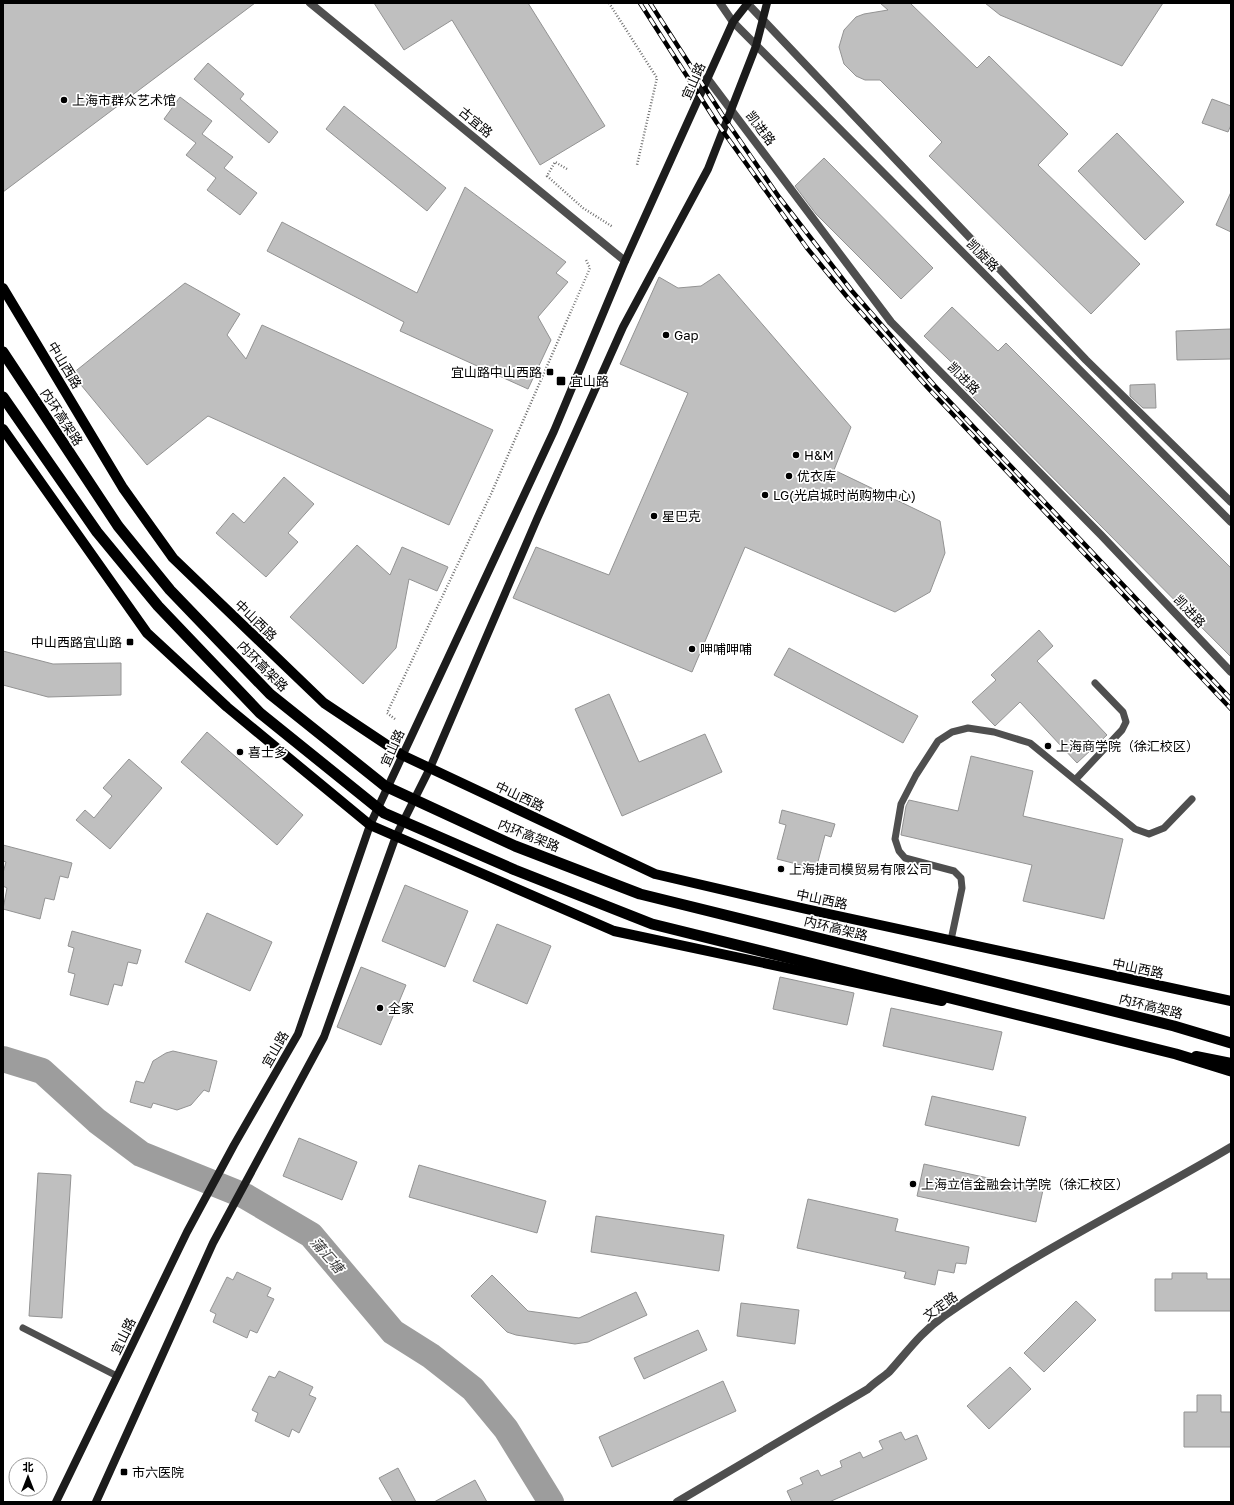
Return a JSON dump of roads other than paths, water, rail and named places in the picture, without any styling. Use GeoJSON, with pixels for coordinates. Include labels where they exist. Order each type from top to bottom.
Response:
{"type":"FeatureCollection","features":[{"type":"Feature","properties":{"kind":"highway","name":"内环高架路"},"geometry":{"type":"LineString","coordinates":[[3,352],[118,526],[170,590],[270,694],[385,786],[514,846],[640,894],[1174,1026],[1231,1043]]}},
{"type":"Feature","properties":{"kind":"highway"},"geometry":{"type":"LineString","coordinates":[[3,397],[97,532],[158,606],[260,713],[384,813],[515,870],[652,924],[1176,1054],[1231,1071]]}},
{"type":"Feature","properties":{"kind":"main road","name":"宜山路"},"geometry":{"type":"LineString","coordinates":[[56,1502],[187,1232],[234,1145],[298,1034],[370,825],[554,431],[625,262],[707,78],[733,22],[747,3]]}},
{"type":"Feature","properties":{"kind":"main road"},"geometry":{"type":"LineString","coordinates":[[96,1502],[213,1243],[324,1037],[396,836],[430,768],[537,519],[623,327],[708,169],[756,46],[767,3]]}},
{"type":"Feature","properties":{"kind":"main road","name":"中山西路"},"geometry":{"type":"LineString","coordinates":[[3,288],[123,488],[173,558],[324,703],[402,755],[655,874],[806,909],[1231,1001]]}},
{"type":"Feature","properties":{"kind":"main road"},"geometry":{"type":"LineString","coordinates":[[3,429],[147,633],[227,707],[370,825],[614,931],[1231,1063]]}},
{"type":"Feature","properties":{"kind":"street","name":"古宜路"},"geometry":{"type":"LineString","coordinates":[[310,3],[625,262]]}},
{"type":"Feature","properties":{"kind":"street","name":"凯旋路"},"geometry":{"type":"LineString","coordinates":[[720,3],[733,22],[756,46],[1231,522]]}},
{"type":"Feature","properties":{"kind":"street","name":"凯旋路"},"geometry":{"type":"LineString","coordinates":[[747,3],[1086,360],[1231,502]]}},
{"type":"Feature","properties":{"kind":"street","name":"凯进路"},"geometry":{"type":"LineString","coordinates":[[707,78],[892,322],[1101,535],[1231,672]]}},
{"type":"Feature","properties":{"kind":"street","name":"文定路"},"geometry":{"type":"LineString","coordinates":[[677,1502],[868,1389],[888,1372],[922,1334],[943,1317],[1015,1270],[1061,1241],[1231,1147]]}},
{"type":"Feature","properties":{"kind":"lane"},"geometry":{"type":"LineString","coordinates":[[1076,779],[1122,730],[1126,722],[1124,712],[1096,683]]}},
{"type":"Feature","properties":{"kind":"lane"},"geometry":{"type":"LineString","coordinates":[[951,940],[962,888],[962,878],[954,871],[905,858],[899,852],[895,838],[901,804],[916,775],[938,741],[952,732],[968,728],[994,732],[1030,743],[1076,779],[1135,829],[1149,834],[1164,828],[1192,799]]}},
{"type":"Feature","properties":{"kind":"lane"},"geometry":{"type":"LineString","coordinates":[[23,1328],[117,1376]]}},
{"type":"Feature","properties":{"kind":"waterway","name":"蒲汇塘"},"geometry":{"type":"LineString","coordinates":[[3,1059],[42,1071],[97,1121],[141,1154],[245,1196],[311,1235],[393,1332],[431,1356],[473,1389],[506,1429],[551,1502]]}},
{"type":"Feature","properties":{"kind":"railway"},"geometry":{"type":"LineString","coordinates":[[640,3],[717,123],[807,248],[848,298],[928,388],[1231,709]]}},
{"type":"Feature","properties":{"kind":"railway"},"geometry":{"type":"LineString","coordinates":[[650,3],[725,119],[779,197],[852,291],[934,385],[1231,699]]}},
{"type":"Feature","properties":{"kind":"place","name":"上海市群众艺术馆"},"geometry":{"type":"Point","coordinates":[64,100]}},
{"type":"Feature","properties":{"kind":"place","name":"Gap"},"geometry":{"type":"Point","coordinates":[666,335]}},
{"type":"Feature","properties":{"kind":"place","name":"宜山路中山西路"},"geometry":{"type":"Point","coordinates":[550,372]}},
{"type":"Feature","properties":{"kind":"place","name":"宜山路"},"geometry":{"type":"Point","coordinates":[561,381]}},
{"type":"Feature","properties":{"kind":"place","name":"H&M"},"geometry":{"type":"Point","coordinates":[796,455]}},
{"type":"Feature","properties":{"kind":"place","name":"优衣库"},"geometry":{"type":"Point","coordinates":[789,476]}},
{"type":"Feature","properties":{"kind":"place","name":"LG(光启城时尚购物中心)"},"geometry":{"type":"Point","coordinates":[765,495]}},
{"type":"Feature","properties":{"kind":"place","name":"星巴克"},"geometry":{"type":"Point","coordinates":[654,516]}},
{"type":"Feature","properties":{"kind":"place","name":"中山西路宜山路"},"geometry":{"type":"Point","coordinates":[130,642]}},
{"type":"Feature","properties":{"kind":"place","name":"呷哺呷哺"},"geometry":{"type":"Point","coordinates":[692,649]}},
{"type":"Feature","properties":{"kind":"place","name":"上海商学院（徐汇校区）"},"geometry":{"type":"Point","coordinates":[1048,746]}},
{"type":"Feature","properties":{"kind":"place","name":"喜士多"},"geometry":{"type":"Point","coordinates":[240,752]}},
{"type":"Feature","properties":{"kind":"place","name":"上海捷司模贸易有限公司"},"geometry":{"type":"Point","coordinates":[781,869]}},
{"type":"Feature","properties":{"kind":"place","name":"全家"},"geometry":{"type":"Point","coordinates":[380,1008]}},
{"type":"Feature","properties":{"kind":"place","name":"上海立信金融会计学院（徐汇校区）"},"geometry":{"type":"Point","coordinates":[913,1184]}},
{"type":"Feature","properties":{"kind":"place","name":"市六医院"},"geometry":{"type":"Point","coordinates":[124,1472]}}]}
